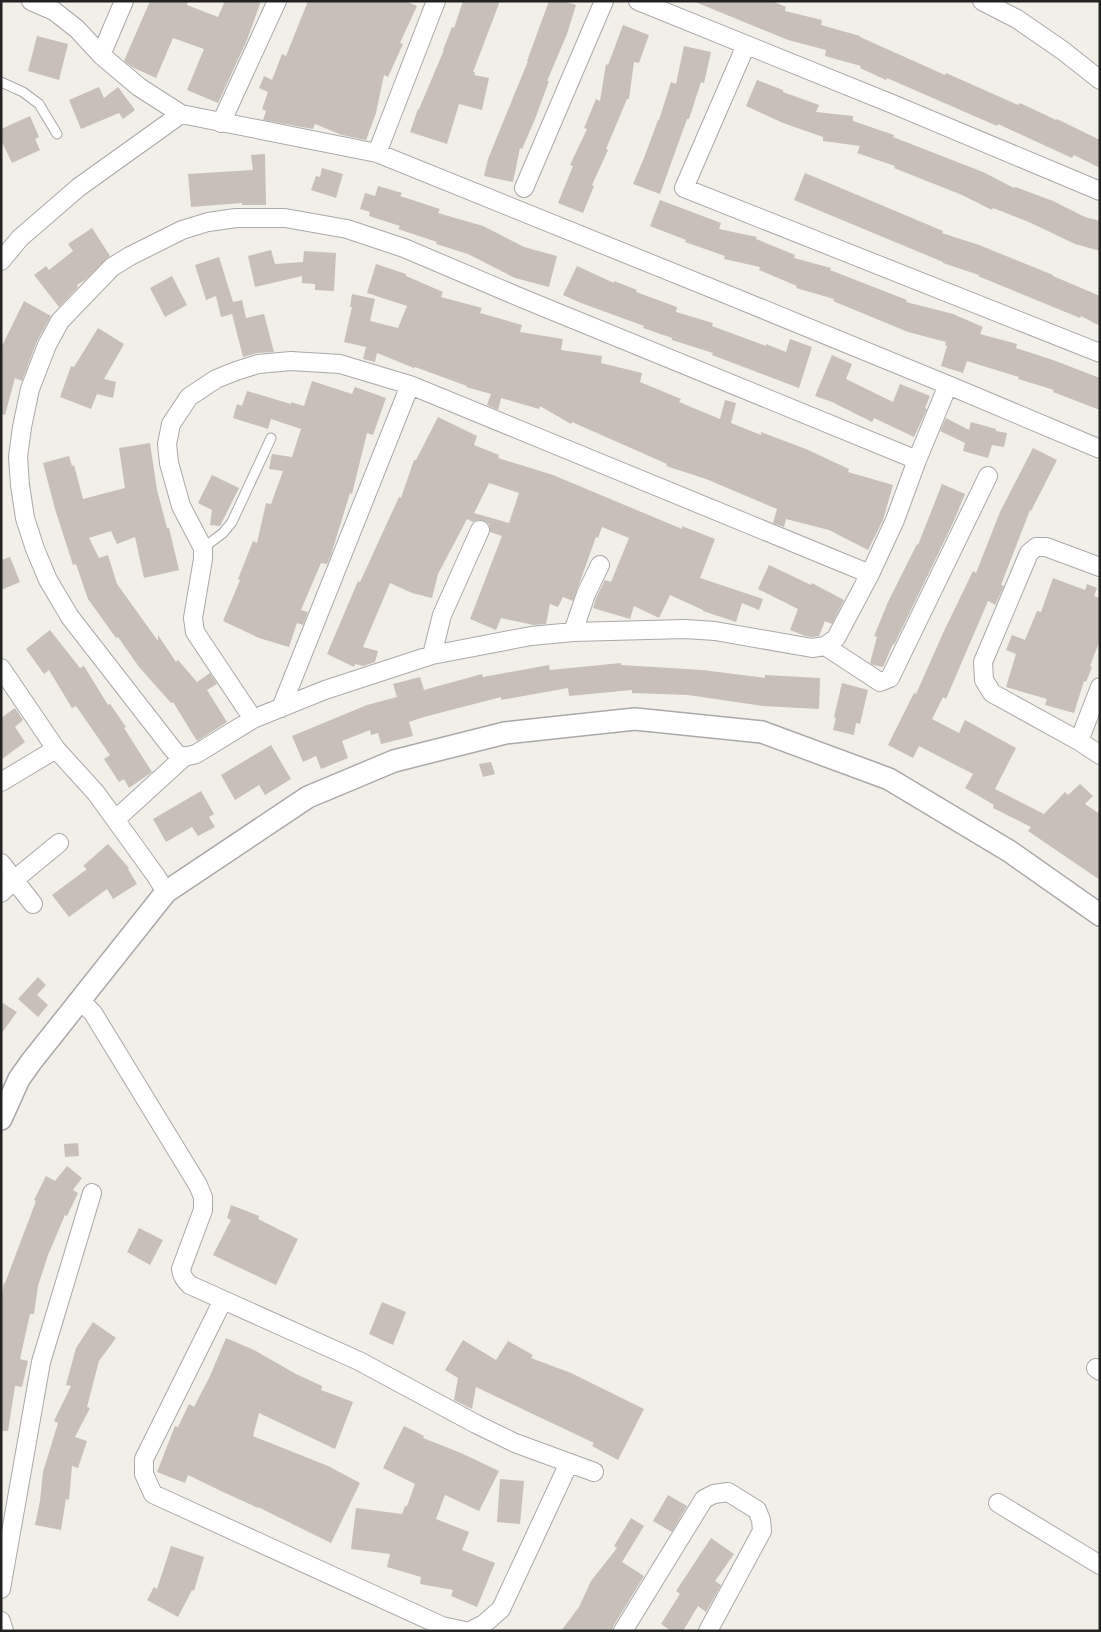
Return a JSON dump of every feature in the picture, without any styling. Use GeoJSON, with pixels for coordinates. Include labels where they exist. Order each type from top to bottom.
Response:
{"type":"FeatureCollection","features":[{"type":"Feature","properties":{"kind":"street"},"geometry":{"type":"LineString","coordinates":[[31,1],[54,11],[77,29],[100,55],[139,87],[181,114],[376,153],[948,385],[1100,449]]}},
{"type":"Feature","properties":{"kind":"street"},"geometry":{"type":"LineString","coordinates":[[100,55],[124,1]]}},
{"type":"Feature","properties":{"kind":"street"},"geometry":{"type":"LineString","coordinates":[[221,123],[277,1]]}},
{"type":"Feature","properties":{"kind":"street"},"geometry":{"type":"LineString","coordinates":[[376,153],[436,1]]}},
{"type":"Feature","properties":{"kind":"street"},"geometry":{"type":"LineString","coordinates":[[524,188],[604,1]]}},
{"type":"Feature","properties":{"kind":"street"},"geometry":{"type":"LineString","coordinates":[[638,1],[890,103],[1100,191]]}},
{"type":"Feature","properties":{"kind":"street"},"geometry":{"type":"LineString","coordinates":[[982,1],[1017,19],[1062,50],[1100,80]]}},
{"type":"Feature","properties":{"kind":"street"},"geometry":{"type":"LineString","coordinates":[[746,45],[684,188],[1100,353]]}},
{"type":"Feature","properties":{"kind":"street"},"geometry":{"type":"LineString","coordinates":[[1,261],[20,238],[79,187],[181,114]]}},
{"type":"Feature","properties":{"kind":"street"},"geometry":{"type":"LineString","coordinates":[[184,757],[177,754],[171,747],[116,677],[70,617],[48,580],[25,518],[18,457],[30,389],[47,345],[60,321],[112,267],[182,230],[208,222],[236,218],[285,218],[347,228],[404,248],[917,460]]}},
{"type":"Feature","properties":{"kind":"street"},"geometry":{"type":"LineString","coordinates":[[253,719],[195,632],[193,618],[203,559],[202,548],[181,506],[174,487],[167,444],[171,424],[189,397],[216,379],[258,364],[291,361],[340,364],[410,385],[870,574]]}},
{"type":"Feature","properties":{"kind":"street"},"geometry":{"type":"LineString","coordinates":[[281,708],[410,385]]}},
{"type":"Feature","properties":{"kind":"street"},"geometry":{"type":"LineString","coordinates":[[116,819],[184,757],[196,754],[253,719],[325,690],[432,655],[532,636],[573,632],[685,629],[716,631],[812,648],[825,646],[836,638],[870,574],[895,520],[948,385]]}},
{"type":"Feature","properties":{"kind":"street"},"geometry":{"type":"LineString","coordinates":[[825,646],[880,682],[890,678],[988,476]]}},
{"type":"Feature","properties":{"kind":"street"},"geometry":{"type":"LineString","coordinates":[[432,655],[442,615],[480,530]]}},
{"type":"Feature","properties":{"kind":"street"},"geometry":{"type":"LineString","coordinates":[[1100,567],[1046,547],[1036,547],[1029,553],[983,662],[984,680],[992,693],[1079,740],[1100,755]]}},
{"type":"Feature","properties":{"kind":"street"},"geometry":{"type":"LineString","coordinates":[[573,632],[586,594],[600,565]]}},
{"type":"Feature","properties":{"kind":"street"},"geometry":{"type":"LineString","coordinates":[[1,668],[56,749],[96,793],[166,892]]}},
{"type":"Feature","properties":{"kind":"street"},"geometry":{"type":"LineString","coordinates":[[1079,740],[1100,687]]}},
{"type":"Feature","properties":{"kind":"street"},"geometry":{"type":"LineString","coordinates":[[1,1119],[19,1079],[31,1062],[166,892],[308,797],[394,760],[505,733],[634,720],[762,732],[889,779],[1009,852],[1100,915]]}},
{"type":"Feature","properties":{"kind":"street"},"geometry":{"type":"LineString","coordinates":[[1,782],[56,749]]}},
{"type":"Feature","properties":{"kind":"street"},"geometry":{"type":"LineString","coordinates":[[1,893],[59,843]]}},
{"type":"Feature","properties":{"kind":"street"},"geometry":{"type":"LineString","coordinates":[[1,863],[33,904]]}},
{"type":"Feature","properties":{"kind":"street"},"geometry":{"type":"LineString","coordinates":[[80,1000],[93,1014],[198,1185],[202,1197],[203,1210],[180,1269],[181,1275],[190,1285],[359,1361],[515,1443],[594,1472]]}},
{"type":"Feature","properties":{"kind":"street"},"geometry":{"type":"LineString","coordinates":[[1,1589],[41,1362],[92,1193]]}},
{"type":"Feature","properties":{"kind":"street"},"geometry":{"type":"LineString","coordinates":[[222,1300],[144,1459],[144,1474],[154,1494],[442,1626],[465,1631]]}},
{"type":"Feature","properties":{"kind":"street"},"geometry":{"type":"LineString","coordinates":[[470,1631],[484,1624],[501,1609],[569,1463]]}},
{"type":"Feature","properties":{"kind":"street"},"geometry":{"type":"LineString","coordinates":[[623,1631],[704,1499],[714,1494],[728,1492],[757,1510],[761,1520],[762,1531],[708,1631]]}},
{"type":"Feature","properties":{"kind":"street"},"geometry":{"type":"LineString","coordinates":[[998,1503],[1100,1565]]}},
{"type":"Feature","properties":{"kind":"street"},"geometry":{"type":"LineString","coordinates":[[1,1621],[4,1631]]}},
{"type":"Feature","properties":{"kind":"lane"},"geometry":{"type":"LineString","coordinates":[[1,82],[23,92],[39,104],[57,134]]}},
{"type":"Feature","properties":{"kind":"lane"},"geometry":{"type":"LineString","coordinates":[[202,548],[224,533],[232,522],[271,438]]}},
{"type":"Feature","properties":{"kind":"building"},"geometry":{"type":"Polygon","coordinates":[[[150,1],[188,1],[187,5],[218,17],[225,1],[261,1],[247,40],[218,103],[187,90],[204,49],[173,38],[156,78],[132,67],[124,61],[150,1]]]}},
{"type":"Feature","properties":{"kind":"building"},"geometry":{"type":"Polygon","coordinates":[[[308,1],[406,1],[417,6],[400,43],[403,44],[388,77],[384,75],[376,113],[366,140],[342,135],[315,124],[313,129],[263,120],[266,111],[262,109],[268,92],[259,88],[264,76],[272,80],[282,54],[286,56],[308,1]]]}},
{"type":"Feature","properties":{"kind":"building"},"geometry":{"type":"Polygon","coordinates":[[[463,1],[500,1],[473,72],[475,72],[474,75],[489,78],[482,110],[459,104],[447,144],[410,132],[452,27],[454,28],[463,1]]]}},
{"type":"Feature","properties":{"kind":"building"},"geometry":{"type":"Polygon","coordinates":[[[549,1],[564,1],[576,5],[567,34],[547,81],[549,81],[535,119],[522,149],[520,148],[513,182],[484,176],[488,159],[528,61],[549,1]]]}},
{"type":"Feature","properties":{"kind":"building"},"geometry":{"type":"Polygon","coordinates":[[[693,1],[772,1],[786,7],[785,11],[822,20],[821,25],[860,36],[945,75],[946,73],[1018,105],[1020,103],[1057,119],[1100,140],[1100,168],[1074,155],[1072,158],[998,124],[997,126],[887,78],[886,80],[860,68],[861,66],[825,56],[826,50],[788,40],[693,1]]]}},
{"type":"Feature","properties":{"kind":"building"},"geometry":{"type":"Polygon","coordinates":[[[623,25],[649,35],[639,63],[634,62],[629,99],[627,99],[606,149],[608,150],[592,185],[594,186],[583,213],[558,203],[573,166],[570,165],[587,129],[584,128],[596,99],[600,101],[606,64],[608,65],[623,25]]]}},
{"type":"Feature","properties":{"kind":"building"},"geometry":{"type":"Polygon","coordinates":[[[37,36],[68,44],[59,80],[28,71],[37,36]]]}},
{"type":"Feature","properties":{"kind":"building"},"geometry":{"type":"Polygon","coordinates":[[[684,46],[711,52],[704,83],[701,82],[660,194],[633,184],[659,120],[671,82],[676,84],[684,46]]]}},
{"type":"Feature","properties":{"kind":"building"},"geometry":{"type":"Polygon","coordinates":[[[757,80],[819,105],[816,112],[853,116],[853,121],[894,135],[893,137],[983,172],[1014,188],[1053,201],[1085,217],[1100,221],[1100,251],[1075,244],[1031,223],[993,208],[992,210],[962,195],[894,168],[895,166],[857,153],[860,146],[823,141],[823,137],[783,123],[746,106],[757,80]]]}},
{"type":"Feature","properties":{"kind":"building"},"geometry":{"type":"Polygon","coordinates":[[[99,87],[104,98],[118,87],[135,110],[123,119],[119,113],[81,129],[69,100],[99,87]]]}},
{"type":"Feature","properties":{"kind":"building"},"geometry":{"type":"Polygon","coordinates":[[[30,116],[39,137],[35,139],[40,150],[12,163],[1,140],[1,129],[30,116]]]}},
{"type":"Feature","properties":{"kind":"building"},"geometry":{"type":"Polygon","coordinates":[[[265,154],[266,205],[242,205],[242,203],[191,207],[188,174],[253,170],[251,155],[265,154]]]}},
{"type":"Feature","properties":{"kind":"building"},"geometry":{"type":"Polygon","coordinates":[[[322,168],[343,174],[336,198],[311,190],[316,176],[320,177],[322,168]]]}},
{"type":"Feature","properties":{"kind":"building"},"geometry":{"type":"Polygon","coordinates":[[[805,173],[943,231],[942,233],[979,245],[1100,296],[1100,326],[1081,316],[1080,318],[979,275],[943,263],[794,200],[805,173]]]}},
{"type":"Feature","properties":{"kind":"building"},"geometry":{"type":"Polygon","coordinates":[[[378,186],[402,193],[400,196],[440,209],[438,213],[483,226],[524,247],[557,256],[549,287],[515,278],[468,254],[436,244],[437,242],[398,229],[400,226],[369,216],[370,212],[360,209],[365,193],[375,196],[378,186]]]}},
{"type":"Feature","properties":{"kind":"building"},"geometry":{"type":"Polygon","coordinates":[[[660,200],[721,223],[719,229],[757,237],[756,239],[795,255],[794,258],[831,268],[830,270],[907,300],[906,302],[953,314],[983,327],[980,334],[1017,344],[1016,348],[1100,378],[1100,410],[1053,392],[1054,390],[1018,379],[1019,377],[967,361],[963,373],[941,366],[947,346],[945,345],[946,342],[908,332],[833,301],[834,299],[796,288],[797,286],[759,270],[760,267],[724,259],[725,256],[685,242],[686,240],[650,226],[660,200]]]}},
{"type":"Feature","properties":{"kind":"building"},"geometry":{"type":"Polygon","coordinates":[[[92,228],[110,256],[85,280],[77,285],[78,287],[59,307],[34,275],[46,266],[49,270],[73,251],[68,244],[92,228]]]}},
{"type":"Feature","properties":{"kind":"building"},"geometry":{"type":"Polygon","coordinates":[[[271,250],[275,264],[303,262],[304,251],[336,253],[334,291],[315,290],[315,284],[302,283],[302,276],[255,287],[248,256],[271,250]]]}},
{"type":"Feature","properties":{"kind":"building"},"geometry":{"type":"Polygon","coordinates":[[[219,257],[233,302],[242,300],[246,318],[264,314],[274,352],[257,353],[243,357],[232,314],[221,317],[216,296],[206,300],[195,265],[219,257]]]}},
{"type":"Feature","properties":{"kind":"building"},"geometry":{"type":"Polygon","coordinates":[[[376,264],[406,274],[406,276],[443,292],[441,297],[482,308],[480,313],[522,325],[520,332],[563,339],[561,350],[602,356],[601,363],[642,373],[640,382],[681,399],[679,402],[720,419],[725,400],[736,403],[731,423],[761,435],[761,432],[806,449],[849,469],[848,472],[893,485],[883,520],[868,550],[829,530],[786,519],[784,527],[773,523],[777,509],[706,479],[666,466],[667,464],[572,422],[571,424],[540,406],[539,409],[501,398],[498,410],[487,405],[491,394],[466,387],[377,353],[375,362],[363,359],[366,347],[344,342],[352,307],[350,307],[352,294],[375,299],[370,321],[398,328],[407,306],[367,293],[376,264]]]}},
{"type":"Feature","properties":{"kind":"building"},"geometry":{"type":"Polygon","coordinates":[[[577,266],[614,283],[614,281],[637,290],[636,292],[677,307],[676,312],[713,323],[712,326],[766,346],[766,344],[786,352],[790,339],[812,347],[799,388],[712,355],[713,353],[672,340],[672,338],[643,328],[644,326],[563,295],[577,266]]]}},
{"type":"Feature","properties":{"kind":"building"},"geometry":{"type":"Polygon","coordinates":[[[172,276],[187,305],[165,317],[150,288],[172,276]]]}},
{"type":"Feature","properties":{"kind":"building"},"geometry":{"type":"Polygon","coordinates":[[[24,301],[51,316],[37,341],[22,381],[15,378],[5,415],[1,414],[1,348],[24,301]]]}},
{"type":"Feature","properties":{"kind":"building"},"geometry":{"type":"Polygon","coordinates":[[[98,328],[124,344],[104,379],[116,382],[113,398],[97,394],[91,409],[60,397],[71,366],[74,367],[98,328]]]}},
{"type":"Feature","properties":{"kind":"building"},"geometry":{"type":"Polygon","coordinates":[[[832,355],[852,364],[846,379],[893,402],[900,384],[930,396],[925,408],[927,409],[914,437],[874,418],[872,422],[832,402],[815,396],[832,355]]]}},
{"type":"Feature","properties":{"kind":"building"},"geometry":{"type":"Polygon","coordinates":[[[312,381],[352,394],[355,387],[386,398],[373,435],[367,433],[352,494],[350,493],[331,555],[327,564],[321,563],[301,610],[308,612],[303,625],[297,623],[289,647],[259,638],[223,621],[240,580],[238,579],[253,541],[257,543],[266,503],[271,504],[283,471],[269,469],[272,454],[292,457],[301,429],[271,419],[268,429],[233,418],[237,404],[242,406],[247,391],[304,406],[312,381]]]}},
{"type":"Feature","properties":{"kind":"building"},"geometry":{"type":"Polygon","coordinates":[[[438,417],[477,436],[474,445],[499,455],[498,458],[553,475],[682,529],[682,526],[715,539],[700,578],[763,599],[759,610],[742,603],[736,622],[703,611],[670,595],[659,618],[634,606],[630,619],[593,608],[605,580],[611,582],[629,538],[602,527],[598,538],[596,537],[573,601],[563,597],[558,607],[550,604],[546,624],[534,625],[501,618],[496,630],[470,619],[502,536],[490,532],[489,524],[485,521],[478,520],[473,522],[467,519],[438,574],[432,598],[412,593],[390,583],[363,647],[378,651],[375,662],[363,666],[355,664],[354,667],[327,654],[358,581],[360,582],[399,497],[401,498],[414,460],[416,460],[438,417]],[[489,483],[474,513],[509,523],[519,493],[489,483]]]}},
{"type":"Feature","properties":{"kind":"building"},"geometry":{"type":"Polygon","coordinates":[[[946,418],[969,430],[971,422],[1007,433],[1004,447],[992,445],[988,458],[963,451],[965,443],[940,431],[946,418]]]}},
{"type":"Feature","properties":{"kind":"building"},"geometry":{"type":"Polygon","coordinates":[[[150,443],[157,490],[179,570],[144,578],[135,537],[117,544],[111,531],[89,538],[99,558],[108,555],[117,584],[158,641],[158,635],[176,662],[178,660],[197,682],[210,673],[217,684],[207,690],[227,722],[197,741],[173,702],[171,703],[139,667],[88,599],[76,564],[73,565],[43,463],[69,456],[72,466],[74,465],[83,499],[125,488],[119,448],[150,443]]]}},
{"type":"Feature","properties":{"kind":"building"},"geometry":{"type":"Polygon","coordinates":[[[1033,448],[1057,460],[1030,510],[1001,585],[1004,586],[996,605],[988,601],[946,699],[943,697],[932,719],[959,733],[965,720],[1016,748],[995,789],[1044,814],[1065,792],[1068,795],[1080,784],[1093,796],[1085,804],[1100,814],[1100,880],[1028,831],[1031,827],[993,808],[994,805],[965,788],[973,774],[919,746],[913,758],[888,745],[914,693],[916,694],[973,571],[976,573],[1000,512],[1033,448]]]}},
{"type":"Feature","properties":{"kind":"building"},"geometry":{"type":"Polygon","coordinates":[[[212,475],[239,488],[220,526],[210,525],[212,510],[198,503],[212,475]]]}},
{"type":"Feature","properties":{"kind":"building"},"geometry":{"type":"Polygon","coordinates":[[[942,484],[965,494],[953,523],[883,667],[873,665],[870,663],[877,637],[874,636],[888,602],[918,545],[942,484]]]}},
{"type":"Feature","properties":{"kind":"building"},"geometry":{"type":"Polygon","coordinates":[[[10,557],[20,582],[1,590],[1,560],[10,557]]]}},
{"type":"Feature","properties":{"kind":"building"},"geometry":{"type":"Polygon","coordinates":[[[769,565],[811,585],[812,583],[844,600],[832,624],[825,621],[819,636],[805,636],[790,630],[798,609],[758,589],[769,565]]]}},
{"type":"Feature","properties":{"kind":"building"},"geometry":{"type":"Polygon","coordinates":[[[1053,578],[1085,590],[1087,584],[1097,588],[1094,596],[1100,598],[1100,640],[1090,666],[1092,667],[1086,682],[1084,681],[1074,713],[1045,705],[1047,699],[1006,687],[1016,654],[1006,650],[1012,635],[1025,640],[1037,611],[1041,612],[1053,578]]]}},
{"type":"Feature","properties":{"kind":"building"},"geometry":{"type":"Polygon","coordinates":[[[50,630],[80,668],[84,666],[108,705],[110,704],[126,727],[124,728],[152,772],[129,788],[124,779],[119,782],[104,759],[110,755],[76,706],[72,708],[49,670],[44,674],[26,649],[50,630]]]}},
{"type":"Feature","properties":{"kind":"building"},"geometry":{"type":"Polygon","coordinates":[[[621,663],[621,665],[702,670],[765,678],[765,675],[820,678],[819,709],[763,706],[688,695],[632,693],[632,690],[569,696],[568,688],[501,700],[501,697],[424,717],[409,722],[413,736],[381,744],[378,733],[371,735],[370,730],[342,741],[348,758],[321,769],[316,756],[303,762],[292,736],[367,705],[397,697],[393,684],[420,677],[424,690],[482,674],[483,677],[549,665],[550,670],[621,663]]]}},
{"type":"Feature","properties":{"kind":"building"},"geometry":{"type":"Polygon","coordinates":[[[842,683],[868,690],[860,724],[856,723],[854,735],[833,730],[842,683]]]}},
{"type":"Feature","properties":{"kind":"building"},"geometry":{"type":"Polygon","coordinates":[[[15,708],[23,720],[15,727],[25,742],[1,760],[1,718],[15,708]]]}},
{"type":"Feature","properties":{"kind":"building"},"geometry":{"type":"Polygon","coordinates":[[[271,745],[291,779],[265,795],[259,785],[235,800],[221,775],[271,745]]]}},
{"type":"Feature","properties":{"kind":"building"},"geometry":{"type":"Polygon","coordinates":[[[491,762],[495,774],[483,777],[479,764],[491,762]]]}},
{"type":"Feature","properties":{"kind":"building"},"geometry":{"type":"Polygon","coordinates":[[[201,791],[214,814],[209,817],[215,827],[198,836],[192,827],[166,842],[153,819],[201,791]]]}},
{"type":"Feature","properties":{"kind":"building"},"geometry":{"type":"Polygon","coordinates":[[[108,844],[129,868],[137,884],[113,899],[107,889],[69,917],[52,895],[87,869],[83,866],[108,844]]]}},
{"type":"Feature","properties":{"kind":"building"},"geometry":{"type":"Polygon","coordinates":[[[38,977],[46,985],[37,995],[48,1005],[38,1017],[18,999],[38,977]]]}},
{"type":"Feature","properties":{"kind":"building"},"geometry":{"type":"Polygon","coordinates":[[[1,1002],[17,1012],[1,1034],[1,1002]]]}},
{"type":"Feature","properties":{"kind":"building"},"geometry":{"type":"Polygon","coordinates":[[[78,1143],[79,1156],[65,1157],[64,1144],[78,1143]]]}},
{"type":"Feature","properties":{"kind":"building"},"geometry":{"type":"Polygon","coordinates":[[[67,1166],[82,1178],[73,1190],[78,1193],[67,1216],[65,1215],[48,1255],[38,1286],[34,1314],[30,1314],[20,1359],[28,1361],[22,1387],[15,1386],[8,1431],[1,1431],[1,1299],[4,1283],[36,1201],[34,1200],[46,1176],[55,1181],[67,1166]]]}},
{"type":"Feature","properties":{"kind":"building"},"geometry":{"type":"Polygon","coordinates":[[[231,1205],[259,1216],[258,1219],[298,1239],[276,1285],[213,1255],[231,1220],[227,1218],[231,1205]]]}},
{"type":"Feature","properties":{"kind":"building"},"geometry":{"type":"Polygon","coordinates":[[[139,1228],[163,1240],[150,1265],[127,1252],[139,1228]]]}},
{"type":"Feature","properties":{"kind":"building"},"geometry":{"type":"Polygon","coordinates":[[[382,1302],[406,1312],[393,1345],[369,1334],[382,1302]]]}},
{"type":"Feature","properties":{"kind":"building"},"geometry":{"type":"Polygon","coordinates":[[[93,1322],[116,1338],[99,1361],[87,1407],[90,1408],[75,1437],[87,1441],[78,1468],[72,1466],[69,1500],[66,1499],[61,1530],[35,1525],[43,1472],[58,1423],[54,1421],[71,1386],[66,1385],[76,1348],[93,1322]]]}},
{"type":"Feature","properties":{"kind":"building"},"geometry":{"type":"Polygon","coordinates":[[[226,1338],[254,1350],[296,1374],[322,1386],[321,1390],[353,1402],[335,1449],[259,1413],[253,1436],[328,1466],[360,1483],[331,1543],[188,1475],[185,1483],[157,1472],[175,1426],[178,1427],[189,1404],[194,1407],[226,1338]]]}},
{"type":"Feature","properties":{"kind":"building"},"geometry":{"type":"Polygon","coordinates":[[[463,1340],[496,1360],[508,1341],[533,1355],[531,1358],[571,1373],[644,1409],[618,1460],[592,1446],[594,1443],[476,1387],[472,1409],[454,1400],[458,1378],[445,1370],[463,1340]]]}},
{"type":"Feature","properties":{"kind":"building"},"geometry":{"type":"Polygon","coordinates":[[[404,1426],[424,1436],[423,1438],[499,1471],[479,1511],[445,1495],[436,1519],[469,1532],[462,1550],[495,1563],[477,1607],[451,1596],[453,1590],[420,1584],[421,1577],[387,1567],[390,1554],[351,1549],[356,1508],[402,1514],[405,1506],[407,1506],[415,1484],[383,1468],[404,1426]]]}},
{"type":"Feature","properties":{"kind":"building"},"geometry":{"type":"Polygon","coordinates":[[[500,1479],[524,1481],[520,1524],[497,1522],[500,1479]]]}},
{"type":"Feature","properties":{"kind":"building"},"geometry":{"type":"Polygon","coordinates":[[[668,1495],[687,1506],[672,1532],[653,1521],[668,1495]]]}},
{"type":"Feature","properties":{"kind":"building"},"geometry":{"type":"Polygon","coordinates":[[[631,1518],[644,1526],[622,1562],[644,1576],[612,1631],[561,1631],[579,1607],[591,1581],[617,1548],[614,1546],[631,1518]]]}},
{"type":"Feature","properties":{"kind":"building"},"geometry":{"type":"Polygon","coordinates":[[[711,1538],[734,1554],[715,1581],[721,1585],[706,1612],[698,1606],[683,1631],[671,1631],[661,1624],[680,1594],[676,1591],[711,1538]]]}},
{"type":"Feature","properties":{"kind":"building"},"geometry":{"type":"Polygon","coordinates":[[[171,1546],[204,1557],[194,1591],[192,1590],[178,1617],[147,1600],[154,1587],[157,1589],[171,1546]]]}}]}
